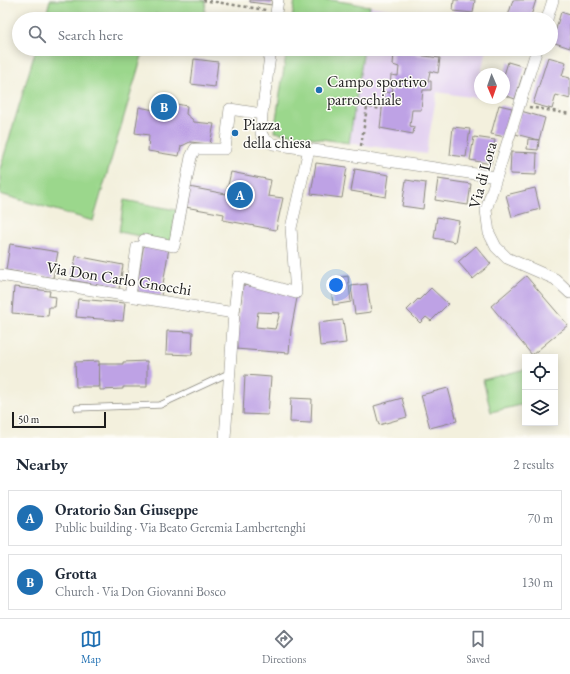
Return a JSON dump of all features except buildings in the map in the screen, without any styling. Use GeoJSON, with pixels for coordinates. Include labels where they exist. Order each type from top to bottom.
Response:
{"type":"FeatureCollection","features":[{"type":"Feature","properties":{"kind":"street"},"geometry":{"type":"LineString","coordinates":[[276,12],[278,0]]}},
{"type":"Feature","properties":{"kind":"street"},"geometry":{"type":"LineString","coordinates":[[549,12],[553,0]]}},
{"type":"Feature","properties":{"kind":"street"},"geometry":{"type":"LineString","coordinates":[[270,56],[262,114],[261,133],[265,140],[273,144],[496,177]]}},
{"type":"Feature","properties":{"kind":"street","name":"Via di Lora"},"geometry":{"type":"LineString","coordinates":[[535,56],[486,210],[489,233],[496,247],[508,258],[555,278],[570,292]]}},
{"type":"Feature","properties":{"kind":"street"},"geometry":{"type":"LineString","coordinates":[[130,296],[141,244],[174,246],[191,157],[195,149],[225,149],[230,109],[262,114]]}},
{"type":"Feature","properties":{"kind":"street"},"geometry":{"type":"LineString","coordinates":[[225,438],[238,277],[296,293],[291,228],[309,149]]}},
{"type":"Feature","properties":{"kind":"street","name":"Via Don Carlo Gnocchi"},"geometry":{"type":"LineString","coordinates":[[0,275],[234,313]]}},
{"type":"Feature","properties":{"kind":"lane"},"geometry":{"type":"LineString","coordinates":[[77,408],[160,405],[230,373]]}},
{"type":"Feature","properties":{"kind":"path"},"geometry":{"type":"LineString","coordinates":[[203,0],[258,12]]}},
{"type":"Feature","properties":{"kind":"path"},"geometry":{"type":"LineString","coordinates":[[519,106],[570,114]]}},
{"type":"Feature","properties":{"kind":"path"},"geometry":{"type":"LineString","coordinates":[[359,156],[367,107],[382,109]]}},
{"type":"Feature","properties":{"kind":"shaded area"},"geometry":{"type":"Polygon","coordinates":[[[370,6],[406,12],[369,12],[370,6]]]}},
{"type":"Feature","properties":{"kind":"shaded area"},"geometry":{"type":"Polygon","coordinates":[[[363,56],[485,56],[482,68],[474,68],[474,98],[437,92],[426,154],[349,143],[363,56]]]}},
{"type":"Feature","properties":{"kind":"green space"},"geometry":{"type":"Polygon","coordinates":[[[50,0],[206,1],[205,12],[47,12],[50,0]]]}},
{"type":"Feature","properties":{"kind":"green space"},"geometry":{"type":"Polygon","coordinates":[[[295,0],[331,0],[370,6],[369,12],[293,12],[295,0]]]}},
{"type":"Feature","properties":{"kind":"green space"},"geometry":{"type":"Polygon","coordinates":[[[34,56],[142,56],[93,221],[0,194],[0,169],[34,56]]]}},
{"type":"Feature","properties":{"kind":"green space","name":"Campo sportivo parrocchiale"},"geometry":{"type":"Polygon","coordinates":[[[286,56],[363,56],[349,143],[274,132],[286,56]]]}},
{"type":"Feature","properties":{"kind":"green space"},"geometry":{"type":"Polygon","coordinates":[[[124,200],[176,210],[171,242],[119,232],[124,200]]]}},
{"type":"Feature","properties":{"kind":"green space"},"geometry":{"type":"Polygon","coordinates":[[[522,370],[522,405],[491,412],[483,380],[522,370]]]}},
{"type":"Feature","properties":{"kind":"place","name":"Campo sportivo parrocchiale"},"geometry":{"type":"Point","coordinates":[319,90]}},
{"type":"Feature","properties":{"kind":"place","name":"Grotta"},"geometry":{"type":"Point","coordinates":[164,107]}},
{"type":"Feature","properties":{"kind":"place","name":"Piazza della chiesa"},"geometry":{"type":"Point","coordinates":[235,133]}},
{"type":"Feature","properties":{"kind":"place","name":"Oratorio San Giuseppe"},"geometry":{"type":"Point","coordinates":[240,195]}}]}
